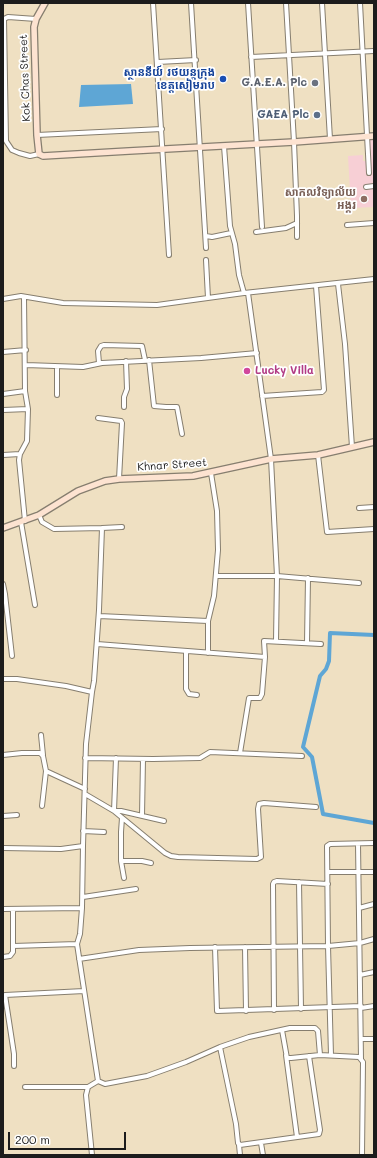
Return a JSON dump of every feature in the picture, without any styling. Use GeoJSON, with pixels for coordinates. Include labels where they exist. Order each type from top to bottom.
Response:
{"type":"FeatureCollection","features":[{"type":"Feature","properties":{"kind":"street","name":"Kok Chas Street"},"geometry":{"type":"LineString","coordinates":[[39,154],[37,135],[34,27],[36,19],[45,3]]}},
{"type":"Feature","properties":{"kind":"street"},"geometry":{"type":"LineString","coordinates":[[153,3],[158,62],[169,255]]}},
{"type":"Feature","properties":{"kind":"street"},"geometry":{"type":"LineString","coordinates":[[192,3],[206,248]]}},
{"type":"Feature","properties":{"kind":"street"},"geometry":{"type":"LineString","coordinates":[[248,3],[262,228]]}},
{"type":"Feature","properties":{"kind":"street"},"geometry":{"type":"LineString","coordinates":[[286,3],[294,142],[297,237]]}},
{"type":"Feature","properties":{"kind":"street"},"geometry":{"type":"LineString","coordinates":[[322,3],[330,139]]}},
{"type":"Feature","properties":{"kind":"street"},"geometry":{"type":"LineString","coordinates":[[360,3],[371,136],[369,173]]}},
{"type":"Feature","properties":{"kind":"street"},"geometry":{"type":"LineString","coordinates":[[36,19],[8,16],[4,20],[6,141],[12,150],[18,153],[30,156],[39,154],[43,156],[294,142],[371,136]]}},
{"type":"Feature","properties":{"kind":"street"},"geometry":{"type":"LineString","coordinates":[[251,57],[374,51]]}},
{"type":"Feature","properties":{"kind":"street"},"geometry":{"type":"LineString","coordinates":[[158,62],[196,60]]}},
{"type":"Feature","properties":{"kind":"street"},"geometry":{"type":"LineString","coordinates":[[37,135],[162,129]]}},
{"type":"Feature","properties":{"kind":"street"},"geometry":{"type":"LineString","coordinates":[[224,146],[231,233],[235,244],[239,274],[246,293],[271,459],[277,576],[276,641]]}},
{"type":"Feature","properties":{"kind":"street"},"geometry":{"type":"LineString","coordinates":[[366,187],[374,186]]}},
{"type":"Feature","properties":{"kind":"street"},"geometry":{"type":"LineString","coordinates":[[256,232],[286,228],[297,223]]}},
{"type":"Feature","properties":{"kind":"street"},"geometry":{"type":"LineString","coordinates":[[347,225],[374,223]]}},
{"type":"Feature","properties":{"kind":"street"},"geometry":{"type":"LineString","coordinates":[[206,236],[212,237],[231,233]]}},
{"type":"Feature","properties":{"kind":"street"},"geometry":{"type":"LineString","coordinates":[[206,260],[208,298]]}},
{"type":"Feature","properties":{"kind":"street"},"geometry":{"type":"LineString","coordinates":[[3,299],[16,296],[63,303],[157,305],[246,293],[374,279]]}},
{"type":"Feature","properties":{"kind":"street"},"geometry":{"type":"LineString","coordinates":[[338,284],[345,344],[352,447]]}},
{"type":"Feature","properties":{"kind":"street"},"geometry":{"type":"LineString","coordinates":[[262,396],[323,391],[316,286]]}},
{"type":"Feature","properties":{"kind":"street"},"geometry":{"type":"LineString","coordinates":[[24,297],[26,350],[25,392],[28,409],[27,441],[20,454],[19,460],[23,522],[35,605]]}},
{"type":"Feature","properties":{"kind":"street"},"geometry":{"type":"LineString","coordinates":[[99,363],[98,351],[101,346],[142,346],[147,360],[154,406],[177,407],[182,434]]}},
{"type":"Feature","properties":{"kind":"street"},"geometry":{"type":"LineString","coordinates":[[3,352],[26,350]]}},
{"type":"Feature","properties":{"kind":"street"},"geometry":{"type":"LineString","coordinates":[[26,366],[83,367],[99,363],[201,358],[256,353]]}},
{"type":"Feature","properties":{"kind":"street"},"geometry":{"type":"LineString","coordinates":[[124,407],[124,397],[127,386],[126,361]]}},
{"type":"Feature","properties":{"kind":"street"},"geometry":{"type":"LineString","coordinates":[[57,367],[57,395]]}},
{"type":"Feature","properties":{"kind":"street"},"geometry":{"type":"LineString","coordinates":[[3,394],[25,392]]}},
{"type":"Feature","properties":{"kind":"street"},"geometry":{"type":"LineString","coordinates":[[3,410],[28,409]]}},
{"type":"Feature","properties":{"kind":"street"},"geometry":{"type":"LineString","coordinates":[[98,418],[121,421],[122,423],[119,479]]}},
{"type":"Feature","properties":{"kind":"street","name":"Khnar Street"},"geometry":{"type":"LineString","coordinates":[[3,528],[38,516],[78,490],[93,485],[119,479],[193,476],[271,459],[318,455],[374,442]]}},
{"type":"Feature","properties":{"kind":"street"},"geometry":{"type":"LineString","coordinates":[[3,455],[20,454]]}},
{"type":"Feature","properties":{"kind":"street"},"geometry":{"type":"LineString","coordinates":[[318,455],[327,532],[374,529]]}},
{"type":"Feature","properties":{"kind":"street"},"geometry":{"type":"LineString","coordinates":[[208,653],[208,621],[217,576],[218,538],[217,511],[211,473]]}},
{"type":"Feature","properties":{"kind":"street"},"geometry":{"type":"LineString","coordinates":[[359,508],[374,507]]}},
{"type":"Feature","properties":{"kind":"street"},"geometry":{"type":"LineString","coordinates":[[38,516],[42,522],[54,529],[122,527]]}},
{"type":"Feature","properties":{"kind":"street"},"geometry":{"type":"LineString","coordinates":[[98,1081],[77,944],[80,934],[82,908],[87,725],[94,681],[97,644],[102,528]]}},
{"type":"Feature","properties":{"kind":"street"},"geometry":{"type":"LineString","coordinates":[[217,576],[277,576],[359,583]]}},
{"type":"Feature","properties":{"kind":"street"},"geometry":{"type":"LineString","coordinates":[[307,642],[308,578]]}},
{"type":"Feature","properties":{"kind":"street"},"geometry":{"type":"LineString","coordinates":[[3,584],[12,656]]}},
{"type":"Feature","properties":{"kind":"street"},"geometry":{"type":"LineString","coordinates":[[99,616],[208,621]]}},
{"type":"Feature","properties":{"kind":"street"},"geometry":{"type":"LineString","coordinates":[[240,753],[249,698],[260,698],[262,694],[265,657],[264,641],[307,642],[321,644]]}},
{"type":"Feature","properties":{"kind":"street"},"geometry":{"type":"LineString","coordinates":[[97,644],[265,657]]}},
{"type":"Feature","properties":{"kind":"street"},"geometry":{"type":"LineString","coordinates":[[186,651],[186,689],[189,694],[197,695]]}},
{"type":"Feature","properties":{"kind":"street"},"geometry":{"type":"LineString","coordinates":[[3,679],[17,679],[66,686],[92,692]]}},
{"type":"Feature","properties":{"kind":"street"},"geometry":{"type":"LineString","coordinates":[[41,735],[46,771],[42,806]]}},
{"type":"Feature","properties":{"kind":"street"},"geometry":{"type":"LineString","coordinates":[[86,758],[200,758],[210,752],[302,756]]}},
{"type":"Feature","properties":{"kind":"street"},"geometry":{"type":"LineString","coordinates":[[3,755],[22,753],[40,754],[43,756]]}},
{"type":"Feature","properties":{"kind":"street"},"geometry":{"type":"LineString","coordinates":[[114,811],[116,758]]}},
{"type":"Feature","properties":{"kind":"street"},"geometry":{"type":"LineString","coordinates":[[142,816],[143,759]]}},
{"type":"Feature","properties":{"kind":"street"},"geometry":{"type":"LineString","coordinates":[[46,771],[85,788]]}},
{"type":"Feature","properties":{"kind":"street"},"geometry":{"type":"LineString","coordinates":[[85,794],[114,811],[166,853],[171,856],[178,857],[257,859],[261,857],[259,804],[264,803],[316,807]]}},
{"type":"Feature","properties":{"kind":"street"},"geometry":{"type":"LineString","coordinates":[[114,811],[164,821]]}},
{"type":"Feature","properties":{"kind":"street"},"geometry":{"type":"LineString","coordinates":[[3,816],[17,815]]}},
{"type":"Feature","properties":{"kind":"street"},"geometry":{"type":"LineString","coordinates":[[122,818],[121,861],[124,878]]}},
{"type":"Feature","properties":{"kind":"street"},"geometry":{"type":"LineString","coordinates":[[83,831],[104,832]]}},
{"type":"Feature","properties":{"kind":"street"},"geometry":{"type":"LineString","coordinates":[[332,1055],[328,946],[327,846],[330,844],[374,843]]}},
{"type":"Feature","properties":{"kind":"street"},"geometry":{"type":"LineString","coordinates":[[358,844],[362,1155]]}},
{"type":"Feature","properties":{"kind":"street"},"geometry":{"type":"LineString","coordinates":[[3,848],[61,849],[83,846]]}},
{"type":"Feature","properties":{"kind":"street"},"geometry":{"type":"LineString","coordinates":[[121,861],[142,861],[151,863]]}},
{"type":"Feature","properties":{"kind":"street"},"geometry":{"type":"LineString","coordinates":[[328,872],[374,872]]}},
{"type":"Feature","properties":{"kind":"street"},"geometry":{"type":"LineString","coordinates":[[274,1010],[272,947],[273,884],[277,881],[328,884]]}},
{"type":"Feature","properties":{"kind":"street"},"geometry":{"type":"LineString","coordinates":[[299,882],[301,1009]]}},
{"type":"Feature","properties":{"kind":"street"},"geometry":{"type":"LineString","coordinates":[[82,897],[136,889]]}},
{"type":"Feature","properties":{"kind":"street"},"geometry":{"type":"LineString","coordinates":[[359,908],[374,904]]}},
{"type":"Feature","properties":{"kind":"street"},"geometry":{"type":"LineString","coordinates":[[3,909],[82,908]]}},
{"type":"Feature","properties":{"kind":"street"},"geometry":{"type":"LineString","coordinates":[[3,957],[11,955],[13,946],[13,909]]}},
{"type":"Feature","properties":{"kind":"street"},"geometry":{"type":"LineString","coordinates":[[79,959],[139,950],[215,947],[328,946],[360,943],[374,939]]}},
{"type":"Feature","properties":{"kind":"street"},"geometry":{"type":"LineString","coordinates":[[13,946],[77,944]]}},
{"type":"Feature","properties":{"kind":"street"},"geometry":{"type":"LineString","coordinates":[[215,947],[216,1012],[374,1006]]}},
{"type":"Feature","properties":{"kind":"street"},"geometry":{"type":"LineString","coordinates":[[245,947],[246,1010]]}},
{"type":"Feature","properties":{"kind":"street"},"geometry":{"type":"LineString","coordinates":[[360,975],[374,972]]}},
{"type":"Feature","properties":{"kind":"street"},"geometry":{"type":"LineString","coordinates":[[14,1066],[14,1054],[5,995],[84,991]]}},
{"type":"Feature","properties":{"kind":"street"},"geometry":{"type":"LineString","coordinates":[[98,1081],[105,1084],[147,1076],[249,1037],[282,1030],[315,1028],[318,1031],[320,1055]]}},
{"type":"Feature","properties":{"kind":"street"},"geometry":{"type":"LineString","coordinates":[[282,1030],[297,1137]]}},
{"type":"Feature","properties":{"kind":"street"},"geometry":{"type":"LineString","coordinates":[[270,1033],[276,1034],[283,1039]]}},
{"type":"Feature","properties":{"kind":"street"},"geometry":{"type":"LineString","coordinates":[[361,1039],[374,1039]]}},
{"type":"Feature","properties":{"kind":"street"},"geometry":{"type":"LineString","coordinates":[[220,1047],[236,1124],[240,1155]]}},
{"type":"Feature","properties":{"kind":"street"},"geometry":{"type":"LineString","coordinates":[[286,1055],[289,1058],[332,1055],[361,1059]]}},
{"type":"Feature","properties":{"kind":"street"},"geometry":{"type":"LineString","coordinates":[[239,1144],[242,1146],[317,1134],[320,1132],[309,1056]]}},
{"type":"Feature","properties":{"kind":"street"},"geometry":{"type":"LineString","coordinates":[[25,1088],[88,1087],[96,1084],[98,1081]]}},
{"type":"Feature","properties":{"kind":"street"},"geometry":{"type":"LineString","coordinates":[[88,1087],[86,1095],[92,1155]]}},
{"type":"Feature","properties":{"kind":"street"},"geometry":{"type":"LineString","coordinates":[[261,1143],[263,1155]]}},
{"type":"Feature","properties":{"kind":"shaded area"},"geometry":{"type":"Polygon","coordinates":[[[368,137],[374,137],[374,207],[351,208],[348,156],[363,155],[363,161],[368,161],[368,137]]]}},
{"type":"Feature","properties":{"kind":"water"},"geometry":{"type":"Polygon","coordinates":[[[131,84],[133,104],[79,107],[81,85],[131,84]]]}},
{"type":"Feature","properties":{"kind":"waterway"},"geometry":{"type":"LineString","coordinates":[[374,635],[330,633],[329,661],[326,669],[320,676],[303,747],[312,757],[323,814],[374,823]]}},
{"type":"Feature","properties":{"kind":"place","name":"ស្ថាននីយ៍ រថយន្តក្រុង ខេត្តសៀមរាប"},"geometry":{"type":"Point","coordinates":[223,79]}},
{"type":"Feature","properties":{"kind":"place","name":"G.A.E.A. Plc"},"geometry":{"type":"Point","coordinates":[315,83]}},
{"type":"Feature","properties":{"kind":"place","name":"GAEA Plc"},"geometry":{"type":"Point","coordinates":[317,115]}},
{"type":"Feature","properties":{"kind":"place","name":"សាកលវិទ្យាល័យ អង្គរ"},"geometry":{"type":"Point","coordinates":[364,199]}},
{"type":"Feature","properties":{"kind":"place","name":"Lucky Villa"},"geometry":{"type":"Point","coordinates":[247,371]}}]}
